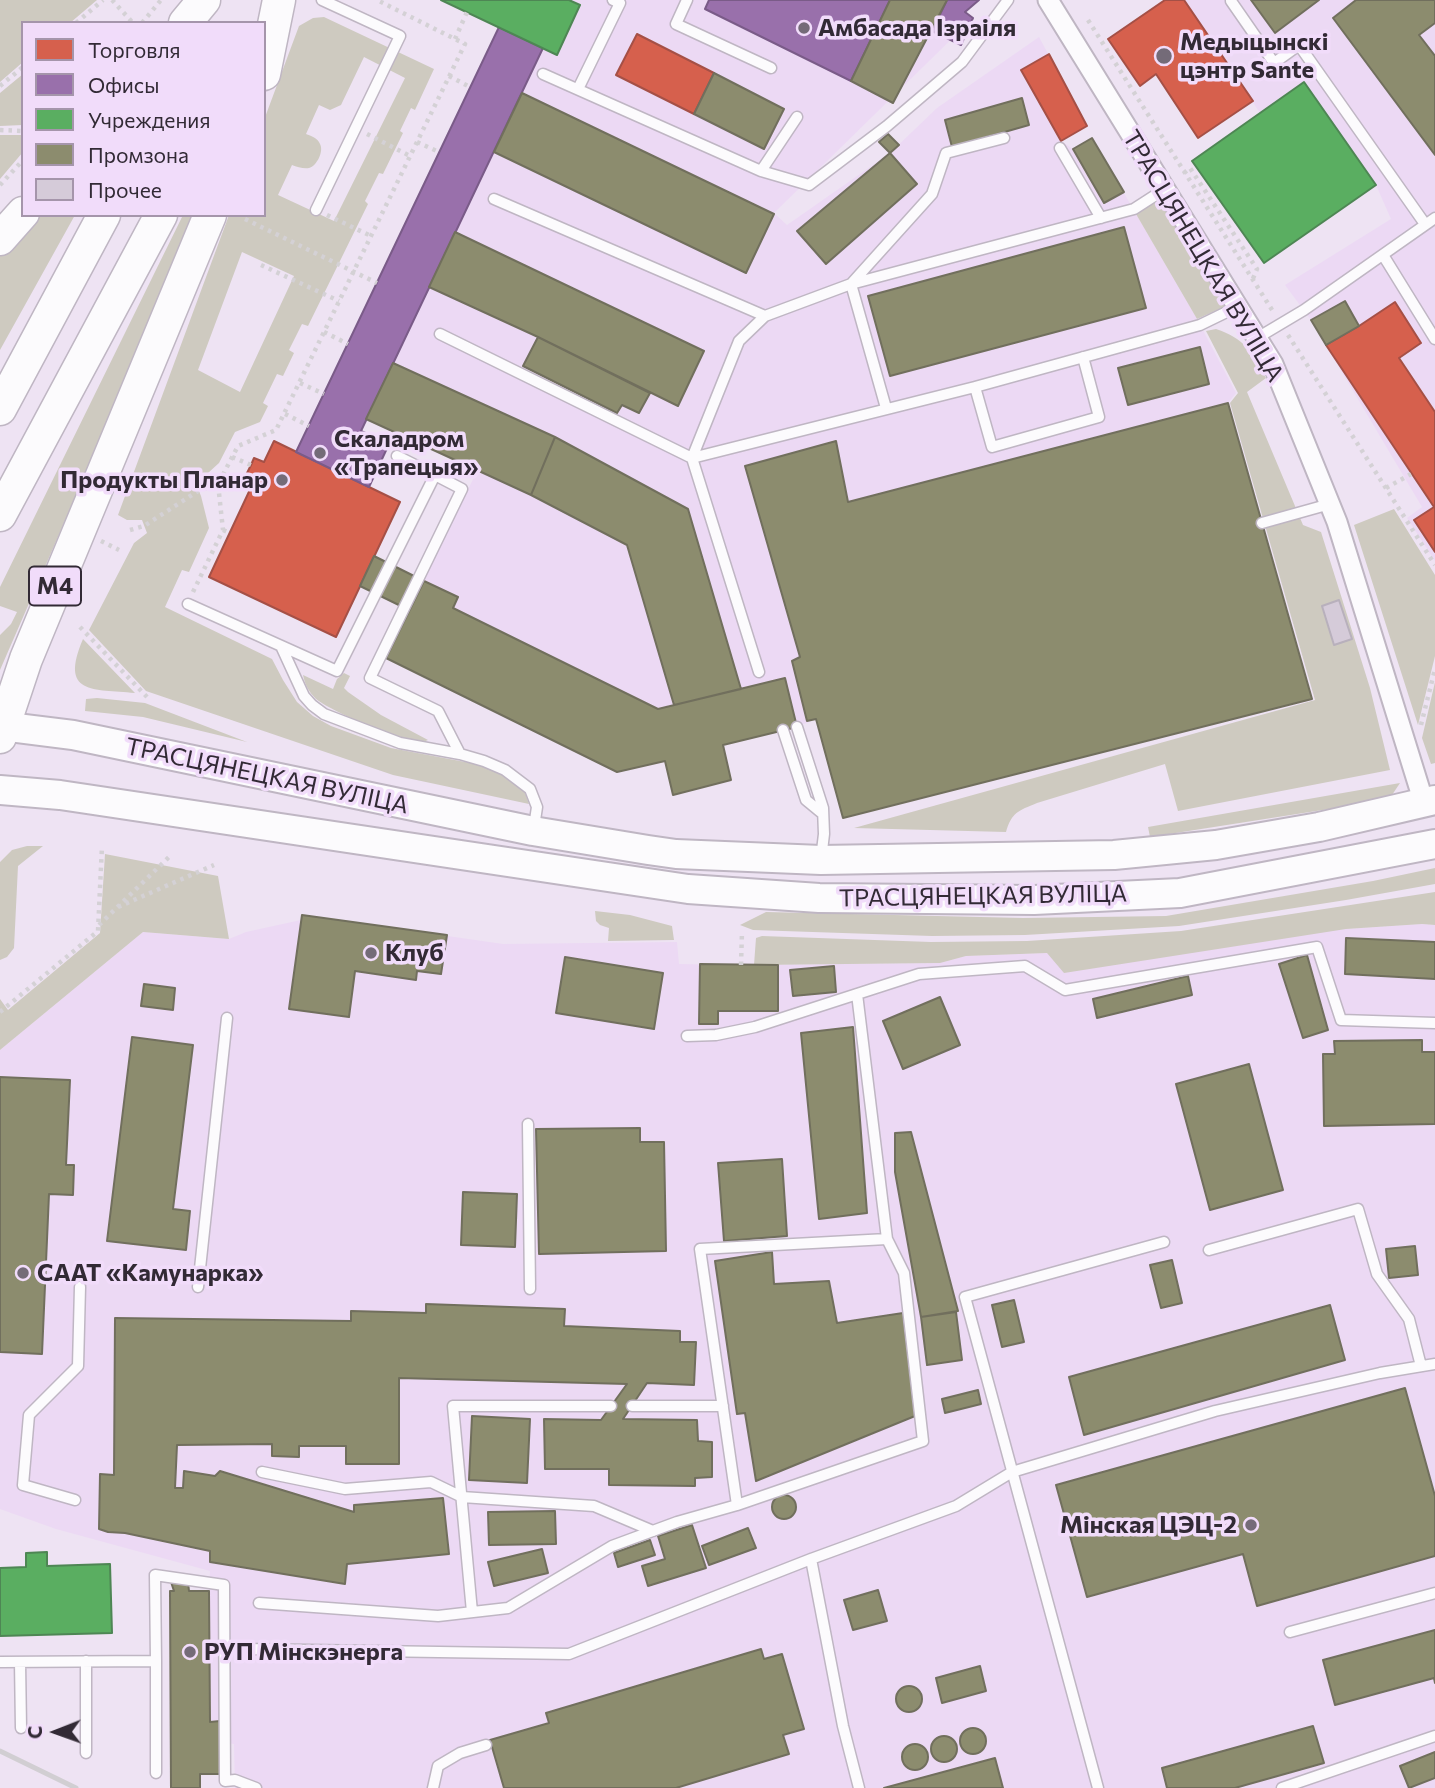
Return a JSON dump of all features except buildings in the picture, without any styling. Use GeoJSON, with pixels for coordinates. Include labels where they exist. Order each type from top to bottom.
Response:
{"type":"FeatureCollection","features":[{"type":"Feature","properties":{"kind":"main road"},"geometry":{"type":"LineString","coordinates":[[187,21],[204,0]]}},
{"type":"Feature","properties":{"kind":"main road"},"geometry":{"type":"LineString","coordinates":[[209,21],[220,0]]}},
{"type":"Feature","properties":{"kind":"main road"},"geometry":{"type":"LineString","coordinates":[[266,21],[278,0]]}},
{"type":"Feature","properties":{"kind":"main road"},"geometry":{"type":"LineString","coordinates":[[266,63],[278,0]]}},
{"type":"Feature","properties":{"kind":"main road"},"geometry":{"type":"LineString","coordinates":[[0,239],[21,215]]}},
{"type":"Feature","properties":{"kind":"main road"},"geometry":{"type":"LineString","coordinates":[[0,409],[103,217]]}},
{"type":"Feature","properties":{"kind":"main road"},"geometry":{"type":"LineString","coordinates":[[0,515],[160,217]]}},
{"type":"Feature","properties":{"kind":"main road","name":"М4"},"geometry":{"type":"LineString","coordinates":[[1,730],[31,646],[209,217]]}},
{"type":"Feature","properties":{"kind":"main road","name":"ТРАСЦЯНЕЦКАЯ ВУЛІЦА"},"geometry":{"type":"LineString","coordinates":[[1,730],[73,735],[533,831],[676,853],[821,860],[1114,855],[1229,843],[1320,827],[1430,801]]}},
{"type":"Feature","properties":{"kind":"main road","name":"ТРАСЦЯНЕЦКАЯ ВУЛІЦА"},"geometry":{"type":"LineString","coordinates":[[0,790],[60,795],[688,889],[819,898],[1034,900],[1180,893],[1434,845]]}},
{"type":"Feature","properties":{"kind":"main road"},"geometry":{"type":"LineString","coordinates":[[1430,801],[1434,845]]}},
{"type":"Feature","properties":{"kind":"main road"},"geometry":{"type":"LineString","coordinates":[[528,865],[533,831]]}},
{"type":"Feature","properties":{"kind":"street","name":"ТРАСЦЯНЕЦКАЯ ВУЛІЦА"},"geometry":{"type":"LineString","coordinates":[[1048,0],[1273,364],[1337,522],[1430,801]]}},
{"type":"Feature","properties":{"kind":"lane"},"geometry":{"type":"LineString","coordinates":[[316,210],[400,36],[322,0]]}},
{"type":"Feature","properties":{"kind":"lane"},"geometry":{"type":"LineString","coordinates":[[578,89],[620,4],[613,0]]}},
{"type":"Feature","properties":{"kind":"lane"},"geometry":{"type":"LineString","coordinates":[[687,0],[676,24],[771,68]]}},
{"type":"Feature","properties":{"kind":"lane"},"geometry":{"type":"LineString","coordinates":[[543,74],[761,171],[809,185],[887,126],[962,62],[1008,0]]}},
{"type":"Feature","properties":{"kind":"lane"},"geometry":{"type":"LineString","coordinates":[[1231,1],[1274,63],[1300,45],[1425,224]]}},
{"type":"Feature","properties":{"kind":"lane"},"geometry":{"type":"LineString","coordinates":[[761,171],[797,117]]}},
{"type":"Feature","properties":{"kind":"lane"},"geometry":{"type":"LineString","coordinates":[[851,284],[932,194],[946,153],[1004,138]]}},
{"type":"Feature","properties":{"kind":"lane"},"geometry":{"type":"LineString","coordinates":[[1060,148],[1101,218]]}},
{"type":"Feature","properties":{"kind":"lane"},"geometry":{"type":"LineString","coordinates":[[759,672],[692,458],[739,341],[765,316],[851,284],[1134,209],[1165,189]]}},
{"type":"Feature","properties":{"kind":"lane"},"geometry":{"type":"LineString","coordinates":[[494,198],[765,316]]}},
{"type":"Feature","properties":{"kind":"lane"},"geometry":{"type":"LineString","coordinates":[[1257,338],[1332,291],[1435,218]]}},
{"type":"Feature","properties":{"kind":"lane"},"geometry":{"type":"LineString","coordinates":[[1383,255],[1435,339]]}},
{"type":"Feature","properties":{"kind":"lane"},"geometry":{"type":"LineString","coordinates":[[851,284],[886,408]]}},
{"type":"Feature","properties":{"kind":"lane"},"geometry":{"type":"LineString","coordinates":[[440,334],[692,458],[975,387],[1200,325],[1237,307]]}},
{"type":"Feature","properties":{"kind":"lane"},"geometry":{"type":"LineString","coordinates":[[975,387],[992,447],[1099,417],[1083,357]]}},
{"type":"Feature","properties":{"kind":"lane"},"geometry":{"type":"LineString","coordinates":[[397,456],[462,489],[370,678],[438,711],[460,754]]}},
{"type":"Feature","properties":{"kind":"lane"},"geometry":{"type":"LineString","coordinates":[[188,604],[337,671],[435,475]]}},
{"type":"Feature","properties":{"kind":"lane"},"geometry":{"type":"LineString","coordinates":[[1262,523],[1330,504]]}},
{"type":"Feature","properties":{"kind":"lane"},"geometry":{"type":"LineString","coordinates":[[281,646],[304,696],[324,714],[400,743],[460,754],[505,770],[530,789],[537,807],[533,831]]}},
{"type":"Feature","properties":{"kind":"lane"},"geometry":{"type":"LineString","coordinates":[[797,727],[823,808],[821,860]]}},
{"type":"Feature","properties":{"kind":"lane"},"geometry":{"type":"LineString","coordinates":[[783,730],[806,800],[823,814]]}},
{"type":"Feature","properties":{"kind":"lane"},"geometry":{"type":"LineString","coordinates":[[687,1036],[716,1035],[755,1027],[919,974],[1025,966],[1065,990],[1317,947],[1341,1020],[1435,1023]]}},
{"type":"Feature","properties":{"kind":"lane"},"geometry":{"type":"LineString","coordinates":[[259,1603],[438,1616],[508,1608],[612,1546],[923,1441],[904,1273],[887,1239],[857,995]]}},
{"type":"Feature","properties":{"kind":"lane"},"geometry":{"type":"LineString","coordinates":[[198,1287],[227,1018]]}},
{"type":"Feature","properties":{"kind":"lane"},"geometry":{"type":"LineString","coordinates":[[528,1124],[530,1289]]}},
{"type":"Feature","properties":{"kind":"lane"},"geometry":{"type":"LineString","coordinates":[[1209,1250],[1358,1209],[1377,1274],[1409,1319],[1421,1366]]}},
{"type":"Feature","properties":{"kind":"lane"},"geometry":{"type":"LineString","coordinates":[[737,1505],[700,1248],[887,1239]]}},
{"type":"Feature","properties":{"kind":"lane"},"geometry":{"type":"LineString","coordinates":[[1098,1788],[965,1297],[1164,1242]]}},
{"type":"Feature","properties":{"kind":"lane"},"geometry":{"type":"LineString","coordinates":[[75,1500],[23,1485],[29,1415],[78,1366],[80,1287]]}},
{"type":"Feature","properties":{"kind":"lane"},"geometry":{"type":"LineString","coordinates":[[244,1649],[569,1654],[811,1559],[956,1506],[1012,1472],[1215,1411],[1380,1373],[1435,1364]]}},
{"type":"Feature","properties":{"kind":"lane"},"geometry":{"type":"LineString","coordinates":[[472,1612],[453,1406],[611,1406]]}},
{"type":"Feature","properties":{"kind":"lane"},"geometry":{"type":"LineString","coordinates":[[632,1406],[723,1406]]}},
{"type":"Feature","properties":{"kind":"lane"},"geometry":{"type":"LineString","coordinates":[[262,1472],[345,1489],[431,1482],[462,1497],[594,1506],[653,1531]]}},
{"type":"Feature","properties":{"kind":"lane"},"geometry":{"type":"LineString","coordinates":[[811,1559],[843,1726],[859,1788]]}},
{"type":"Feature","properties":{"kind":"lane"},"geometry":{"type":"LineString","coordinates":[[156,1773],[155,1575],[224,1585],[225,1781],[235,1780],[256,1788]]}},
{"type":"Feature","properties":{"kind":"lane"},"geometry":{"type":"LineString","coordinates":[[1290,1632],[1435,1593]]}},
{"type":"Feature","properties":{"kind":"lane"},"geometry":{"type":"LineString","coordinates":[[86,1661],[86,1753]]}},
{"type":"Feature","properties":{"kind":"lane"},"geometry":{"type":"LineString","coordinates":[[0,1662],[156,1661]]}},
{"type":"Feature","properties":{"kind":"lane"},"geometry":{"type":"LineString","coordinates":[[20,1662],[21,1728]]}},
{"type":"Feature","properties":{"kind":"lane"},"geometry":{"type":"LineString","coordinates":[[1282,1788],[1435,1736]]}},
{"type":"Feature","properties":{"kind":"lane"},"geometry":{"type":"LineString","coordinates":[[433,1788],[438,1766],[460,1753],[486,1745]]}},
{"type":"Feature","properties":{"kind":"path"},"geometry":{"type":"LineString","coordinates":[[78,21],[103,0]]}},
{"type":"Feature","properties":{"kind":"path"},"geometry":{"type":"LineString","coordinates":[[112,0],[131,21]]}},
{"type":"Feature","properties":{"kind":"path"},"geometry":{"type":"LineString","coordinates":[[144,21],[161,0]]}},
{"type":"Feature","properties":{"kind":"path"},"geometry":{"type":"LineString","coordinates":[[202,573],[223,530],[218,484],[238,446],[276,430],[285,414],[465,44],[377,0]]}},
{"type":"Feature","properties":{"kind":"path"},"geometry":{"type":"LineString","coordinates":[[455,39],[467,12]]}},
{"type":"Feature","properties":{"kind":"path"},"geometry":{"type":"LineString","coordinates":[[1088,20],[1252,282],[1435,565]]}},
{"type":"Feature","properties":{"kind":"path"},"geometry":{"type":"LineString","coordinates":[[0,86],[21,69]]}},
{"type":"Feature","properties":{"kind":"path"},"geometry":{"type":"LineString","coordinates":[[449,76],[470,87]]}},
{"type":"Feature","properties":{"kind":"path"},"geometry":{"type":"LineString","coordinates":[[0,130],[21,131]]}},
{"type":"Feature","properties":{"kind":"path"},"geometry":{"type":"LineString","coordinates":[[377,140],[410,156]]}},
{"type":"Feature","properties":{"kind":"path"},"geometry":{"type":"LineString","coordinates":[[417,142],[439,152]]}},
{"type":"Feature","properties":{"kind":"path"},"geometry":{"type":"LineString","coordinates":[[0,185],[21,162]]}},
{"type":"Feature","properties":{"kind":"path"},"geometry":{"type":"LineString","coordinates":[[1184,173],[1190,168],[1256,269],[1252,282]]}},
{"type":"Feature","properties":{"kind":"path"},"geometry":{"type":"LineString","coordinates":[[1219,215],[1227,209]]}},
{"type":"Feature","properties":{"kind":"path"},"geometry":{"type":"LineString","coordinates":[[245,219],[377,282]]}},
{"type":"Feature","properties":{"kind":"path"},"geometry":{"type":"LineString","coordinates":[[337,220],[371,236]]}},
{"type":"Feature","properties":{"kind":"path"},"geometry":{"type":"LineString","coordinates":[[261,265],[339,301]]}},
{"type":"Feature","properties":{"kind":"path"},"geometry":{"type":"LineString","coordinates":[[324,332],[348,344]]}},
{"type":"Feature","properties":{"kind":"path"},"geometry":{"type":"LineString","coordinates":[[300,383],[324,394]]}},
{"type":"Feature","properties":{"kind":"path"},"geometry":{"type":"LineString","coordinates":[[285,414],[309,426]]}},
{"type":"Feature","properties":{"kind":"path"},"geometry":{"type":"LineString","coordinates":[[232,457],[251,465]]}},
{"type":"Feature","properties":{"kind":"path"},"geometry":{"type":"LineString","coordinates":[[1386,488],[1412,474]]}},
{"type":"Feature","properties":{"kind":"path"},"geometry":{"type":"LineString","coordinates":[[130,530],[144,526],[198,491],[218,484]]}},
{"type":"Feature","properties":{"kind":"path"},"geometry":{"type":"LineString","coordinates":[[223,530],[230,533]]}},
{"type":"Feature","properties":{"kind":"path"},"geometry":{"type":"LineString","coordinates":[[80,627],[147,697]]}},
{"type":"Feature","properties":{"kind":"path"},"geometry":{"type":"LineString","coordinates":[[1421,727],[1435,669]]}},
{"type":"Feature","properties":{"kind":"path"},"geometry":{"type":"LineString","coordinates":[[0,1012],[98,931],[102,846]]}},
{"type":"Feature","properties":{"kind":"path"},"geometry":{"type":"LineString","coordinates":[[98,926],[169,857]]}},
{"type":"Feature","properties":{"kind":"path"},"geometry":{"type":"LineString","coordinates":[[118,906],[214,865]]}},
{"type":"Feature","properties":{"kind":"path"},"geometry":{"type":"LineString","coordinates":[[741,932],[741,965]]}},
{"type":"Feature","properties":{"kind":"shaded area"},"geometry":{"type":"Polygon","coordinates":[[[0,0],[97,0],[72,21],[21,21],[21,64],[0,82],[0,0]]]}},
{"type":"Feature","properties":{"kind":"shaded area"},"geometry":{"type":"Polygon","coordinates":[[[441,0],[979,0],[965,12],[973,18],[774,213],[787,225],[890,153],[937,108],[1039,37],[1087,126],[1061,141],[1073,149],[1092,138],[1197,319],[1236,393],[1228,403],[1312,699],[843,818],[816,719],[797,727],[723,745],[731,780],[673,795],[664,761],[617,772],[386,658],[477,471],[366,420],[361,431],[389,444],[369,487],[296,452],[479,68],[522,93],[543,49],[441,0]]]}},
{"type":"Feature","properties":{"kind":"shaded area"},"geometry":{"type":"Polygon","coordinates":[[[1184,0],[1435,0],[1435,561],[1407,518],[1422,507],[1311,320],[1285,285],[1391,219],[1376,185],[1303,83],[1260,113],[1184,0]]]}},
{"type":"Feature","properties":{"kind":"shaded area"},"geometry":{"type":"Polygon","coordinates":[[[324,17],[434,69],[415,110],[411,108],[400,131],[403,133],[383,174],[379,173],[365,201],[368,204],[308,326],[302,324],[289,350],[294,353],[283,376],[277,374],[263,403],[268,406],[260,422],[235,432],[219,463],[196,484],[209,528],[189,572],[182,570],[165,607],[272,659],[297,702],[313,716],[331,726],[391,748],[476,764],[523,787],[529,804],[393,775],[146,691],[89,630],[134,543],[147,533],[142,520],[127,520],[118,515],[228,217],[266,217],[266,115],[299,26],[313,18],[324,17]],[[364,57],[341,105],[330,110],[319,105],[306,134],[320,144],[317,161],[309,168],[292,165],[278,195],[334,221],[405,78],[364,57]],[[242,252],[198,370],[240,392],[294,276],[242,252]]]}},
{"type":"Feature","properties":{"kind":"shaded area"},"geometry":{"type":"Polygon","coordinates":[[[21,76],[21,125],[0,126],[0,93],[21,76]]]}},
{"type":"Feature","properties":{"kind":"shaded area"},"geometry":{"type":"Polygon","coordinates":[[[0,135],[21,135],[21,154],[0,179],[0,135]]]}},
{"type":"Feature","properties":{"kind":"shaded area"},"geometry":{"type":"Polygon","coordinates":[[[1163,195],[1222,296],[1224,307],[1197,319],[1136,214],[1163,195]]]}},
{"type":"Feature","properties":{"kind":"shaded area"},"geometry":{"type":"Polygon","coordinates":[[[28,217],[74,217],[0,350],[0,252],[28,217]]]}},
{"type":"Feature","properties":{"kind":"shaded area"},"geometry":{"type":"Polygon","coordinates":[[[182,217],[191,217],[129,374],[0,670],[0,635],[11,624],[17,612],[0,606],[0,587],[182,217]]]}},
{"type":"Feature","properties":{"kind":"shaded area"},"geometry":{"type":"Polygon","coordinates":[[[1216,329],[1241,342],[1257,361],[1266,378],[1247,392],[1303,525],[1321,532],[1370,688],[1390,770],[1178,811],[1165,764],[1020,810],[1013,816],[1006,832],[854,828],[1315,700],[1230,403],[1238,393],[1206,331],[1216,329]]]}},
{"type":"Feature","properties":{"kind":"shaded area"},"geometry":{"type":"Polygon","coordinates":[[[1394,509],[1435,575],[1435,656],[1418,725],[1354,525],[1394,509]]]}},
{"type":"Feature","properties":{"kind":"shaded area"},"geometry":{"type":"Polygon","coordinates":[[[83,639],[135,693],[94,689],[84,686],[78,680],[75,670],[83,639]]]}},
{"type":"Feature","properties":{"kind":"shaded area"},"geometry":{"type":"Polygon","coordinates":[[[344,673],[350,676],[344,688],[348,692],[381,715],[428,740],[420,743],[409,741],[323,704],[309,691],[303,675],[333,689],[337,679],[344,673]]]}},
{"type":"Feature","properties":{"kind":"shaded area"},"geometry":{"type":"Polygon","coordinates":[[[1435,682],[1435,763],[1431,764],[1422,738],[1435,682]]]}},
{"type":"Feature","properties":{"kind":"shaded area"},"geometry":{"type":"Polygon","coordinates":[[[86,699],[145,703],[247,742],[143,717],[85,711],[86,699]]]}},
{"type":"Feature","properties":{"kind":"shaded area"},"geometry":{"type":"Polygon","coordinates":[[[1400,783],[1392,795],[1329,809],[1150,837],[1148,827],[1400,783]]]}},
{"type":"Feature","properties":{"kind":"shaded area"},"geometry":{"type":"Polygon","coordinates":[[[43,846],[18,866],[14,948],[7,957],[0,960],[0,862],[12,850],[43,846]]]}},
{"type":"Feature","properties":{"kind":"shaded area"},"geometry":{"type":"Polygon","coordinates":[[[105,854],[218,876],[229,939],[143,932],[0,1050],[0,999],[8,1010],[100,933],[105,854]]]}},
{"type":"Feature","properties":{"kind":"shaded area"},"geometry":{"type":"Polygon","coordinates":[[[1435,868],[1435,884],[1179,926],[1025,935],[932,936],[753,930],[740,925],[766,912],[1023,918],[1166,916],[1435,868]]]}},
{"type":"Feature","properties":{"kind":"shaded area"},"geometry":{"type":"Polygon","coordinates":[[[1435,892],[1435,925],[1346,929],[1064,973],[1047,953],[966,956],[940,963],[754,965],[756,938],[762,936],[931,942],[1027,941],[1181,931],[1435,892]]]}},
{"type":"Feature","properties":{"kind":"shaded area"},"geometry":{"type":"Polygon","coordinates":[[[595,911],[630,915],[672,926],[674,940],[608,941],[609,928],[596,921],[595,911]]]}},
{"type":"Feature","properties":{"kind":"shaded area"},"geometry":{"type":"Polygon","coordinates":[[[302,915],[503,944],[677,942],[679,964],[733,965],[939,963],[966,956],[1047,953],[1346,929],[1435,925],[1435,1788],[235,1788],[234,1744],[220,1743],[220,1774],[200,1774],[200,1788],[171,1788],[170,1591],[209,1591],[210,1571],[56,1529],[0,1509],[0,1050],[143,932],[229,939],[246,932],[301,920],[302,915]]]}},
{"type":"Feature","properties":{"kind":"railway"},"geometry":{"type":"LineString","coordinates":[[0,1751],[76,1788]]}},
{"type":"Feature","properties":{"kind":"place","name":"Амбасада Ізраіля"},"geometry":{"type":"Point","coordinates":[804,28]}},
{"type":"Feature","properties":{"kind":"place","name":"Медыцынскі цэнтр Sante"},"geometry":{"type":"Point","coordinates":[1164,56]}},
{"type":"Feature","properties":{"kind":"place","name":"Скаладром «Трапецыя»"},"geometry":{"type":"Point","coordinates":[320,453]}},
{"type":"Feature","properties":{"kind":"place","name":"Продукты Планар"},"geometry":{"type":"Point","coordinates":[282,480]}},
{"type":"Feature","properties":{"kind":"place","name":"Клуб"},"geometry":{"type":"Point","coordinates":[371,953]}},
{"type":"Feature","properties":{"kind":"place","name":"СААТ «Камунарка»"},"geometry":{"type":"Point","coordinates":[23,1273]}},
{"type":"Feature","properties":{"kind":"place","name":"Мінская ЦЭЦ-2"},"geometry":{"type":"Point","coordinates":[1251,1525]}},
{"type":"Feature","properties":{"kind":"place","name":"РУП Мінскэнерга"},"geometry":{"type":"Point","coordinates":[190,1652]}}]}
